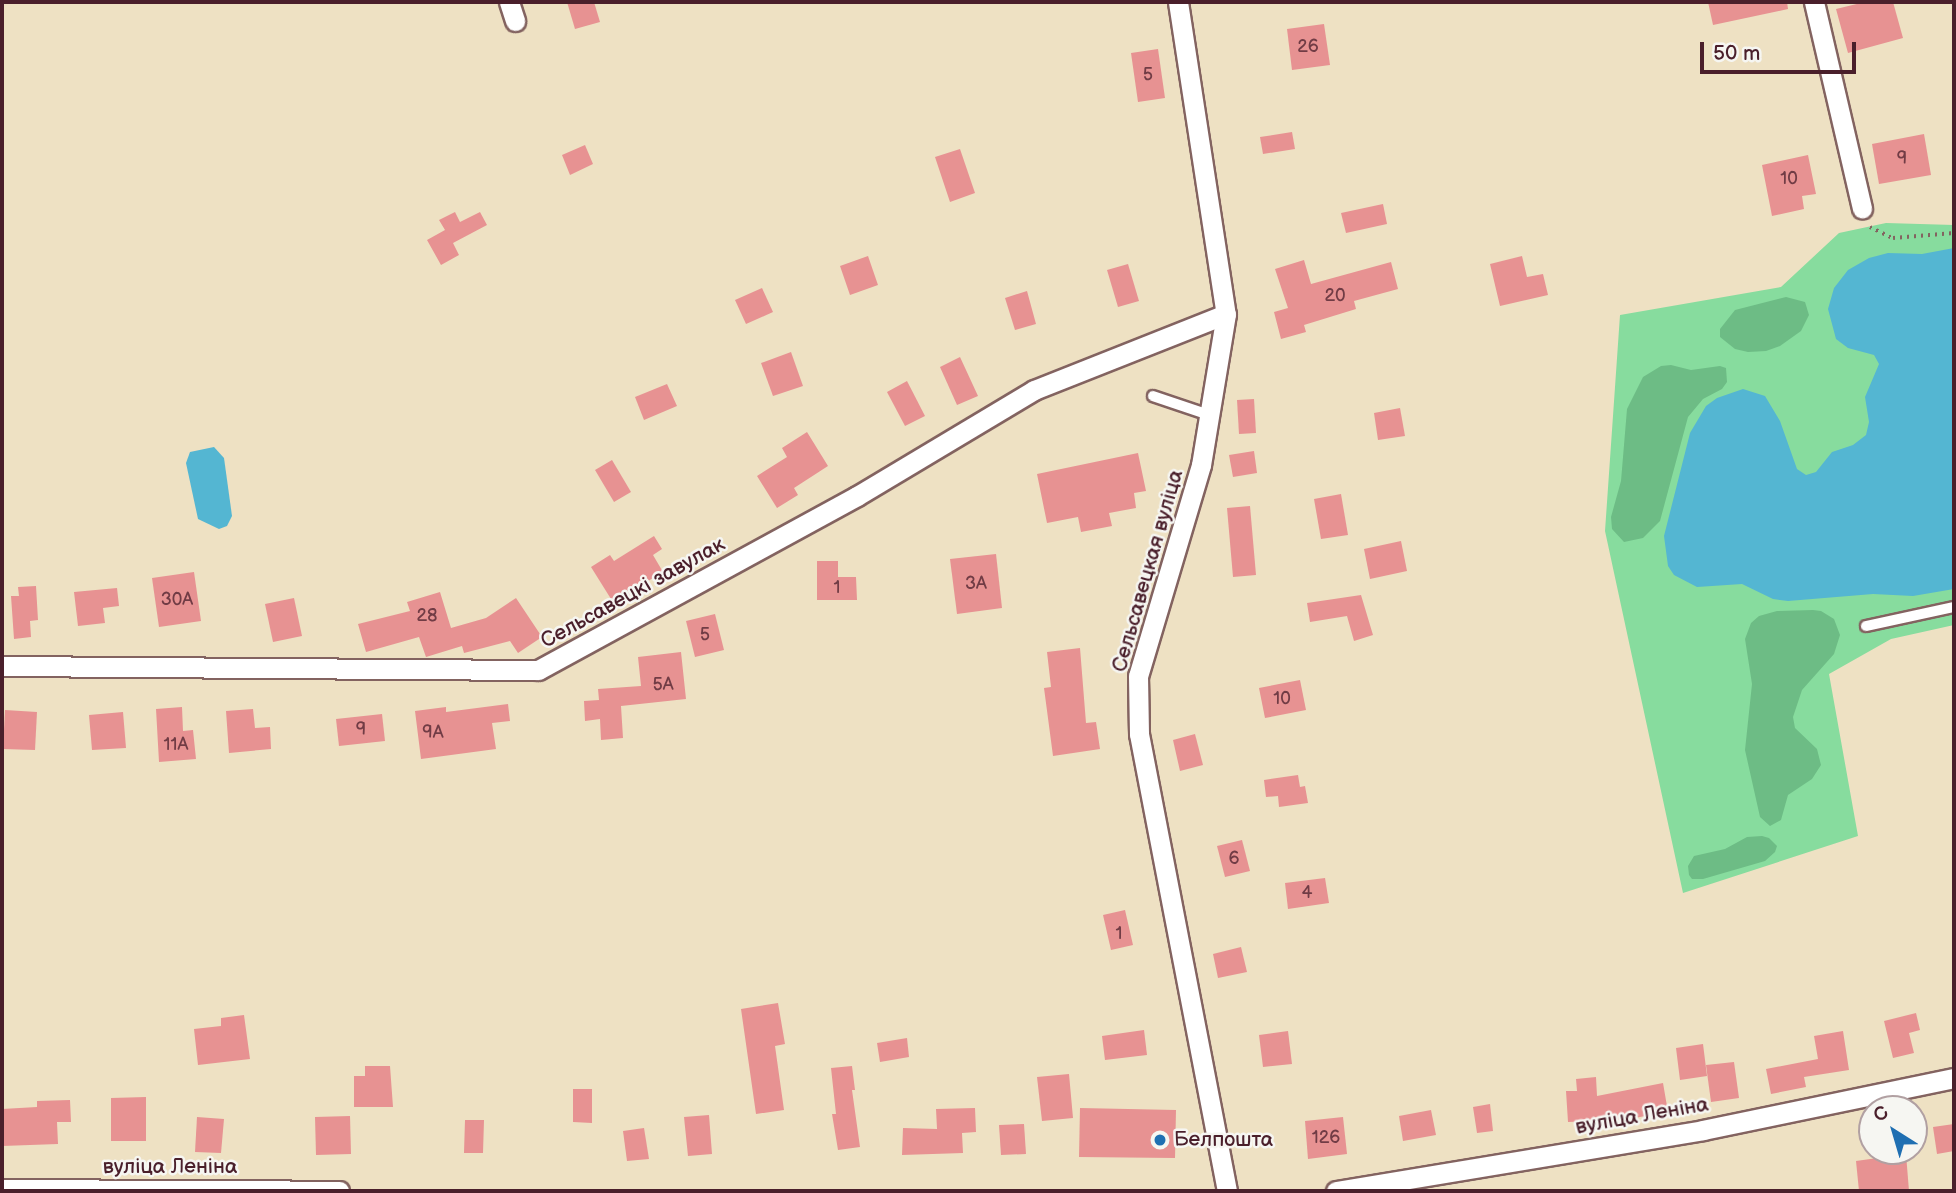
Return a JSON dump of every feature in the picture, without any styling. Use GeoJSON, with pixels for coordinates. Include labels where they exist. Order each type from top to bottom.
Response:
{"type":"FeatureCollection","features":[{"type":"Feature","properties":{"kind":"street"},"geometry":{"type":"LineString","coordinates":[[509,2],[515,21]]}},
{"type":"Feature","properties":{"kind":"street","name":"Сельсавецкая вуліца"},"geometry":{"type":"LineString","coordinates":[[1178,2],[1226,314],[1201,465],[1138,676],[1139,734],[1227,1191]]}},
{"type":"Feature","properties":{"kind":"street"},"geometry":{"type":"LineString","coordinates":[[1814,2],[1862,209]]}},
{"type":"Feature","properties":{"kind":"street","name":"Сельсавецкі завулак"},"geometry":{"type":"LineString","coordinates":[[2,666],[538,670],[857,496],[1034,390],[1226,314]]}},
{"type":"Feature","properties":{"kind":"street","name":"вуліца Леніна"},"geometry":{"type":"LineString","coordinates":[[1336,1191],[1703,1130],[1954,1079]]}},
{"type":"Feature","properties":{"kind":"street","name":"вуліца Леніна"},"geometry":{"type":"LineString","coordinates":[[2,1189],[339,1191]]}},
{"type":"Feature","properties":{"kind":"lane"},"geometry":{"type":"LineString","coordinates":[[1153,396],[1209,415]]}},
{"type":"Feature","properties":{"kind":"lane"},"geometry":{"type":"LineString","coordinates":[[1866,626],[1954,607]]}},
{"type":"Feature","properties":{"kind":"path"},"geometry":{"type":"LineString","coordinates":[[1862,209],[1870,227],[1893,239],[1954,233]]}},
{"type":"Feature","properties":{"kind":"green space"},"geometry":{"type":"Polygon","coordinates":[[[1886,223],[1954,225],[1954,625],[1891,639],[1829,674],[1858,836],[1683,893],[1605,531],[1620,315],[1781,287],[1839,233],[1886,223]]]}},
{"type":"Feature","properties":{"kind":"green space"},"geometry":{"type":"Polygon","coordinates":[[[1786,297],[1805,302],[1809,315],[1801,331],[1780,346],[1766,351],[1748,352],[1735,349],[1720,337],[1720,329],[1735,310],[1786,297]]]}},
{"type":"Feature","properties":{"kind":"green space"},"geometry":{"type":"Polygon","coordinates":[[[1671,365],[1691,370],[1720,366],[1726,368],[1727,382],[1722,389],[1703,399],[1688,417],[1660,521],[1643,538],[1624,542],[1612,529],[1611,517],[1621,481],[1627,409],[1643,377],[1661,366],[1671,365]]]}},
{"type":"Feature","properties":{"kind":"green space"},"geometry":{"type":"Polygon","coordinates":[[[1777,611],[1821,611],[1834,619],[1840,635],[1834,654],[1802,690],[1793,717],[1795,728],[1817,749],[1821,765],[1812,779],[1788,795],[1781,820],[1770,826],[1760,817],[1745,750],[1752,684],[1745,639],[1751,623],[1759,616],[1777,611]]]}},
{"type":"Feature","properties":{"kind":"green space"},"geometry":{"type":"Polygon","coordinates":[[[1747,837],[1769,838],[1777,846],[1775,852],[1765,861],[1703,879],[1692,879],[1689,875],[1688,866],[1694,856],[1725,849],[1747,837]]]}},
{"type":"Feature","properties":{"kind":"water"},"geometry":{"type":"Polygon","coordinates":[[[1954,248],[1954,589],[1913,596],[1873,594],[1788,601],[1773,599],[1742,584],[1697,587],[1674,575],[1668,566],[1664,536],[1690,433],[1706,406],[1717,398],[1743,389],[1765,396],[1780,421],[1797,469],[1806,475],[1816,472],[1832,452],[1853,445],[1866,435],[1869,422],[1865,397],[1879,364],[1874,355],[1848,348],[1836,339],[1828,309],[1834,288],[1848,270],[1869,258],[1888,253],[1922,254],[1954,248]]]}},
{"type":"Feature","properties":{"kind":"water"},"geometry":{"type":"Polygon","coordinates":[[[214,447],[224,458],[232,516],[227,526],[219,529],[198,519],[186,463],[190,452],[214,447]]]}},
{"type":"Feature","properties":{"kind":"building"},"geometry":{"type":"Polygon","coordinates":[[[567,2],[594,2],[600,22],[575,29],[567,2]]]}},
{"type":"Feature","properties":{"kind":"building"},"geometry":{"type":"Polygon","coordinates":[[[1708,2],[1787,2],[1788,9],[1713,25],[1708,2]]]}},
{"type":"Feature","properties":{"kind":"building"},"geometry":{"type":"Polygon","coordinates":[[[1865,2],[1893,2],[1903,38],[1848,53],[1836,9],[1865,2]]]}},
{"type":"Feature","properties":{"kind":"building"},"geometry":{"type":"Polygon","coordinates":[[[1324,24],[1330,65],[1292,70],[1287,29],[1324,24]]]}},
{"type":"Feature","properties":{"kind":"building"},"geometry":{"type":"Polygon","coordinates":[[[1158,49],[1165,98],[1138,102],[1131,53],[1158,49]]]}},
{"type":"Feature","properties":{"kind":"building"},"geometry":{"type":"Polygon","coordinates":[[[1292,132],[1295,149],[1263,154],[1260,137],[1292,132]]]}},
{"type":"Feature","properties":{"kind":"building"},"geometry":{"type":"Polygon","coordinates":[[[1924,134],[1931,175],[1879,184],[1872,144],[1924,134]]]}},
{"type":"Feature","properties":{"kind":"building"},"geometry":{"type":"Polygon","coordinates":[[[585,145],[593,164],[570,175],[562,155],[585,145]]]}},
{"type":"Feature","properties":{"kind":"building"},"geometry":{"type":"Polygon","coordinates":[[[960,149],[975,193],[950,202],[935,157],[960,149]]]}},
{"type":"Feature","properties":{"kind":"building"},"geometry":{"type":"Polygon","coordinates":[[[1808,155],[1816,194],[1802,196],[1804,209],[1772,216],[1762,165],[1808,155]]]}},
{"type":"Feature","properties":{"kind":"building"},"geometry":{"type":"Polygon","coordinates":[[[1383,204],[1387,224],[1346,233],[1341,213],[1383,204]]]}},
{"type":"Feature","properties":{"kind":"building"},"geometry":{"type":"Polygon","coordinates":[[[455,212],[460,222],[480,212],[487,225],[453,243],[459,255],[441,265],[427,240],[445,230],[439,220],[455,212]]]}},
{"type":"Feature","properties":{"kind":"building"},"geometry":{"type":"Polygon","coordinates":[[[868,256],[878,285],[850,295],[840,266],[868,256]]]}},
{"type":"Feature","properties":{"kind":"building"},"geometry":{"type":"Polygon","coordinates":[[[1522,256],[1527,277],[1543,274],[1548,295],[1500,306],[1490,264],[1522,256]]]}},
{"type":"Feature","properties":{"kind":"building"},"geometry":{"type":"Polygon","coordinates":[[[1304,260],[1311,284],[1391,262],[1398,289],[1354,301],[1356,309],[1304,325],[1306,332],[1281,339],[1274,312],[1288,308],[1275,269],[1304,260]]]}},
{"type":"Feature","properties":{"kind":"building"},"geometry":{"type":"Polygon","coordinates":[[[1128,264],[1139,301],[1118,307],[1107,270],[1128,264]]]}},
{"type":"Feature","properties":{"kind":"building"},"geometry":{"type":"Polygon","coordinates":[[[762,288],[773,312],[746,324],[735,300],[762,288]]]}},
{"type":"Feature","properties":{"kind":"building"},"geometry":{"type":"Polygon","coordinates":[[[1027,291],[1036,324],[1015,330],[1005,298],[1027,291]]]}},
{"type":"Feature","properties":{"kind":"building"},"geometry":{"type":"Polygon","coordinates":[[[791,352],[803,386],[773,396],[761,363],[791,352]]]}},
{"type":"Feature","properties":{"kind":"building"},"geometry":{"type":"Polygon","coordinates":[[[960,357],[978,396],[957,405],[940,367],[960,357]]]}},
{"type":"Feature","properties":{"kind":"building"},"geometry":{"type":"Polygon","coordinates":[[[907,381],[925,416],[905,426],[887,392],[907,381]]]}},
{"type":"Feature","properties":{"kind":"building"},"geometry":{"type":"Polygon","coordinates":[[[667,384],[677,406],[644,420],[635,397],[667,384]]]}},
{"type":"Feature","properties":{"kind":"building"},"geometry":{"type":"Polygon","coordinates":[[[1254,399],[1256,433],[1239,434],[1237,400],[1254,399]]]}},
{"type":"Feature","properties":{"kind":"building"},"geometry":{"type":"Polygon","coordinates":[[[1400,408],[1405,436],[1378,440],[1374,413],[1400,408]]]}},
{"type":"Feature","properties":{"kind":"building"},"geometry":{"type":"Polygon","coordinates":[[[807,432],[828,466],[794,488],[798,495],[777,508],[757,476],[787,457],[782,448],[807,432]]]}},
{"type":"Feature","properties":{"kind":"building"},"geometry":{"type":"Polygon","coordinates":[[[1254,451],[1257,473],[1233,477],[1229,455],[1254,451]]]}},
{"type":"Feature","properties":{"kind":"building"},"geometry":{"type":"Polygon","coordinates":[[[1138,453],[1146,491],[1134,493],[1136,508],[1109,513],[1112,526],[1081,532],[1078,517],[1047,523],[1037,474],[1138,453]]]}},
{"type":"Feature","properties":{"kind":"building"},"geometry":{"type":"Polygon","coordinates":[[[612,460],[631,492],[614,502],[595,470],[612,460]]]}},
{"type":"Feature","properties":{"kind":"building"},"geometry":{"type":"Polygon","coordinates":[[[1341,494],[1348,535],[1321,539],[1314,499],[1341,494]]]}},
{"type":"Feature","properties":{"kind":"building"},"geometry":{"type":"Polygon","coordinates":[[[1250,506],[1256,575],[1233,577],[1227,508],[1250,506]]]}},
{"type":"Feature","properties":{"kind":"building"},"geometry":{"type":"Polygon","coordinates":[[[654,536],[662,549],[653,555],[663,572],[633,590],[635,594],[616,607],[591,567],[610,555],[614,561],[654,536]]]}},
{"type":"Feature","properties":{"kind":"building"},"geometry":{"type":"Polygon","coordinates":[[[1401,541],[1407,571],[1370,579],[1364,549],[1401,541]]]}},
{"type":"Feature","properties":{"kind":"building"},"geometry":{"type":"Polygon","coordinates":[[[996,554],[1002,608],[957,614],[950,559],[996,554]]]}},
{"type":"Feature","properties":{"kind":"building"},"geometry":{"type":"Polygon","coordinates":[[[817,561],[838,561],[838,577],[856,577],[857,600],[817,600],[817,561]]]}},
{"type":"Feature","properties":{"kind":"building"},"geometry":{"type":"Polygon","coordinates":[[[194,572],[201,621],[159,627],[152,578],[194,572]]]}},
{"type":"Feature","properties":{"kind":"building"},"geometry":{"type":"Polygon","coordinates":[[[36,586],[38,620],[30,621],[31,637],[14,639],[11,596],[19,596],[18,587],[36,586]]]}},
{"type":"Feature","properties":{"kind":"building"},"geometry":{"type":"Polygon","coordinates":[[[117,588],[119,606],[103,608],[105,623],[78,626],[74,592],[117,588]]]}},
{"type":"Feature","properties":{"kind":"building"},"geometry":{"type":"Polygon","coordinates":[[[440,592],[451,628],[486,618],[516,598],[542,637],[518,653],[510,641],[464,653],[462,646],[426,657],[419,637],[366,652],[358,624],[410,611],[407,602],[440,592]]]}},
{"type":"Feature","properties":{"kind":"building"},"geometry":{"type":"Polygon","coordinates":[[[1361,595],[1373,635],[1354,641],[1347,616],[1310,622],[1307,603],[1361,595]]]}},
{"type":"Feature","properties":{"kind":"building"},"geometry":{"type":"Polygon","coordinates":[[[294,598],[302,636],[273,642],[265,604],[294,598]]]}},
{"type":"Feature","properties":{"kind":"building"},"geometry":{"type":"Polygon","coordinates":[[[715,614],[724,650],[695,657],[686,621],[715,614]]]}},
{"type":"Feature","properties":{"kind":"building"},"geometry":{"type":"Polygon","coordinates":[[[1080,648],[1086,723],[1096,722],[1100,749],[1053,756],[1044,688],[1051,687],[1047,652],[1080,648]]]}},
{"type":"Feature","properties":{"kind":"building"},"geometry":{"type":"Polygon","coordinates":[[[681,652],[686,699],[621,706],[623,738],[601,740],[600,719],[585,721],[584,701],[599,700],[598,689],[641,686],[638,657],[681,652]]]}},
{"type":"Feature","properties":{"kind":"building"},"geometry":{"type":"Polygon","coordinates":[[[1300,680],[1306,710],[1265,718],[1259,688],[1300,680]]]}},
{"type":"Feature","properties":{"kind":"building"},"geometry":{"type":"Polygon","coordinates":[[[508,704],[510,721],[492,723],[496,749],[421,759],[415,711],[446,707],[446,712],[508,704]]]}},
{"type":"Feature","properties":{"kind":"building"},"geometry":{"type":"Polygon","coordinates":[[[182,707],[183,731],[193,730],[196,759],[159,762],[156,709],[182,707]]]}},
{"type":"Feature","properties":{"kind":"building"},"geometry":{"type":"Polygon","coordinates":[[[253,709],[255,728],[270,727],[271,749],[229,753],[226,711],[253,709]]]}},
{"type":"Feature","properties":{"kind":"building"},"geometry":{"type":"Polygon","coordinates":[[[5,710],[37,712],[35,750],[3,749],[5,710]]]}},
{"type":"Feature","properties":{"kind":"building"},"geometry":{"type":"Polygon","coordinates":[[[123,712],[126,748],[92,750],[89,715],[123,712]]]}},
{"type":"Feature","properties":{"kind":"building"},"geometry":{"type":"Polygon","coordinates":[[[382,714],[385,741],[339,746],[336,719],[382,714]]]}},
{"type":"Feature","properties":{"kind":"building"},"geometry":{"type":"Polygon","coordinates":[[[1195,734],[1203,765],[1180,771],[1173,740],[1195,734]]]}},
{"type":"Feature","properties":{"kind":"building"},"geometry":{"type":"Polygon","coordinates":[[[1298,775],[1300,787],[1305,786],[1308,803],[1279,807],[1278,796],[1266,797],[1264,780],[1298,775]]]}},
{"type":"Feature","properties":{"kind":"building"},"geometry":{"type":"Polygon","coordinates":[[[1242,840],[1250,871],[1225,877],[1217,846],[1242,840]]]}},
{"type":"Feature","properties":{"kind":"building"},"geometry":{"type":"Polygon","coordinates":[[[1325,878],[1329,903],[1288,909],[1285,883],[1325,878]]]}},
{"type":"Feature","properties":{"kind":"building"},"geometry":{"type":"Polygon","coordinates":[[[1125,910],[1133,945],[1111,950],[1103,915],[1125,910]]]}},
{"type":"Feature","properties":{"kind":"building"},"geometry":{"type":"Polygon","coordinates":[[[1241,947],[1247,972],[1218,978],[1213,954],[1241,947]]]}},
{"type":"Feature","properties":{"kind":"building"},"geometry":{"type":"Polygon","coordinates":[[[778,1003],[785,1044],[775,1046],[784,1110],[756,1114],[741,1009],[778,1003]]]}},
{"type":"Feature","properties":{"kind":"building"},"geometry":{"type":"Polygon","coordinates":[[[1916,1013],[1920,1030],[1909,1033],[1914,1053],[1893,1058],[1884,1021],[1916,1013]]]}},
{"type":"Feature","properties":{"kind":"building"},"geometry":{"type":"Polygon","coordinates":[[[244,1015],[250,1059],[198,1065],[194,1029],[221,1026],[221,1018],[244,1015]]]}},
{"type":"Feature","properties":{"kind":"building"},"geometry":{"type":"Polygon","coordinates":[[[1144,1030],[1147,1055],[1105,1060],[1102,1036],[1144,1030]]]}},
{"type":"Feature","properties":{"kind":"building"},"geometry":{"type":"Polygon","coordinates":[[[1288,1031],[1292,1064],[1263,1067],[1259,1035],[1288,1031]]]}},
{"type":"Feature","properties":{"kind":"building"},"geometry":{"type":"Polygon","coordinates":[[[1843,1031],[1849,1070],[1804,1077],[1806,1087],[1771,1094],[1766,1069],[1818,1059],[1814,1036],[1843,1031]]]}},
{"type":"Feature","properties":{"kind":"building"},"geometry":{"type":"Polygon","coordinates":[[[907,1038],[909,1057],[880,1062],[877,1043],[907,1038]]]}},
{"type":"Feature","properties":{"kind":"building"},"geometry":{"type":"Polygon","coordinates":[[[1703,1044],[1707,1076],[1680,1080],[1676,1048],[1703,1044]]]}},
{"type":"Feature","properties":{"kind":"building"},"geometry":{"type":"Polygon","coordinates":[[[1734,1062],[1739,1098],[1711,1102],[1706,1065],[1734,1062]]]}},
{"type":"Feature","properties":{"kind":"building"},"geometry":{"type":"Polygon","coordinates":[[[365,1066],[390,1066],[393,1107],[354,1107],[354,1076],[365,1076],[365,1066]]]}},
{"type":"Feature","properties":{"kind":"building"},"geometry":{"type":"Polygon","coordinates":[[[852,1066],[855,1090],[852,1090],[860,1147],[838,1150],[832,1114],[836,1114],[831,1068],[852,1066]]]}},
{"type":"Feature","properties":{"kind":"building"},"geometry":{"type":"Polygon","coordinates":[[[1069,1074],[1073,1118],[1042,1121],[1037,1077],[1069,1074]]]}},
{"type":"Feature","properties":{"kind":"building"},"geometry":{"type":"Polygon","coordinates":[[[1596,1077],[1597,1096],[1663,1083],[1668,1112],[1623,1120],[1568,1122],[1566,1091],[1577,1091],[1576,1079],[1596,1077]]]}},
{"type":"Feature","properties":{"kind":"building"},"geometry":{"type":"Polygon","coordinates":[[[573,1089],[592,1089],[592,1123],[573,1122],[573,1089]]]}},
{"type":"Feature","properties":{"kind":"building"},"geometry":{"type":"Polygon","coordinates":[[[146,1097],[146,1141],[111,1141],[111,1098],[146,1097]]]}},
{"type":"Feature","properties":{"kind":"building"},"geometry":{"type":"Polygon","coordinates":[[[70,1100],[71,1122],[57,1122],[58,1144],[2,1146],[2,1109],[37,1107],[37,1101],[70,1100]]]}},
{"type":"Feature","properties":{"kind":"building"},"geometry":{"type":"Polygon","coordinates":[[[1490,1104],[1493,1131],[1477,1133],[1473,1107],[1490,1104]]]}},
{"type":"Feature","properties":{"kind":"building"},"geometry":{"type":"Polygon","coordinates":[[[975,1108],[976,1132],[962,1133],[963,1153],[902,1155],[903,1128],[937,1129],[936,1109],[975,1108]]]}},
{"type":"Feature","properties":{"kind":"building"},"geometry":{"type":"Polygon","coordinates":[[[1080,1108],[1176,1110],[1175,1158],[1079,1157],[1080,1108]]]}},
{"type":"Feature","properties":{"kind":"building"},"geometry":{"type":"Polygon","coordinates":[[[1431,1110],[1436,1135],[1403,1141],[1399,1116],[1431,1110]]]}},
{"type":"Feature","properties":{"kind":"building"},"geometry":{"type":"Polygon","coordinates":[[[709,1115],[712,1154],[688,1156],[684,1117],[709,1115]]]}},
{"type":"Feature","properties":{"kind":"building"},"geometry":{"type":"Polygon","coordinates":[[[350,1116],[351,1154],[316,1155],[315,1117],[350,1116]]]}},
{"type":"Feature","properties":{"kind":"building"},"geometry":{"type":"Polygon","coordinates":[[[197,1117],[224,1119],[221,1153],[195,1152],[197,1117]]]}},
{"type":"Feature","properties":{"kind":"building"},"geometry":{"type":"Polygon","coordinates":[[[1343,1117],[1347,1154],[1308,1159],[1305,1121],[1343,1117]]]}},
{"type":"Feature","properties":{"kind":"building"},"geometry":{"type":"Polygon","coordinates":[[[465,1120],[484,1120],[483,1153],[464,1153],[465,1120]]]}},
{"type":"Feature","properties":{"kind":"building"},"geometry":{"type":"Polygon","coordinates":[[[1024,1124],[1026,1154],[1001,1155],[999,1125],[1024,1124]]]}},
{"type":"Feature","properties":{"kind":"building"},"geometry":{"type":"Polygon","coordinates":[[[1954,1124],[1954,1151],[1937,1154],[1933,1127],[1954,1124]]]}},
{"type":"Feature","properties":{"kind":"building"},"geometry":{"type":"Polygon","coordinates":[[[644,1128],[649,1159],[627,1161],[623,1131],[644,1128]]]}},
{"type":"Feature","properties":{"kind":"building"},"geometry":{"type":"Polygon","coordinates":[[[1856,1161],[1858,1165],[1907,1165],[1909,1191],[1859,1191],[1856,1161]]]}},
{"type":"Feature","properties":{"kind":"place","name":"Белпошта"},"geometry":{"type":"Point","coordinates":[1160,1140]}}]}
